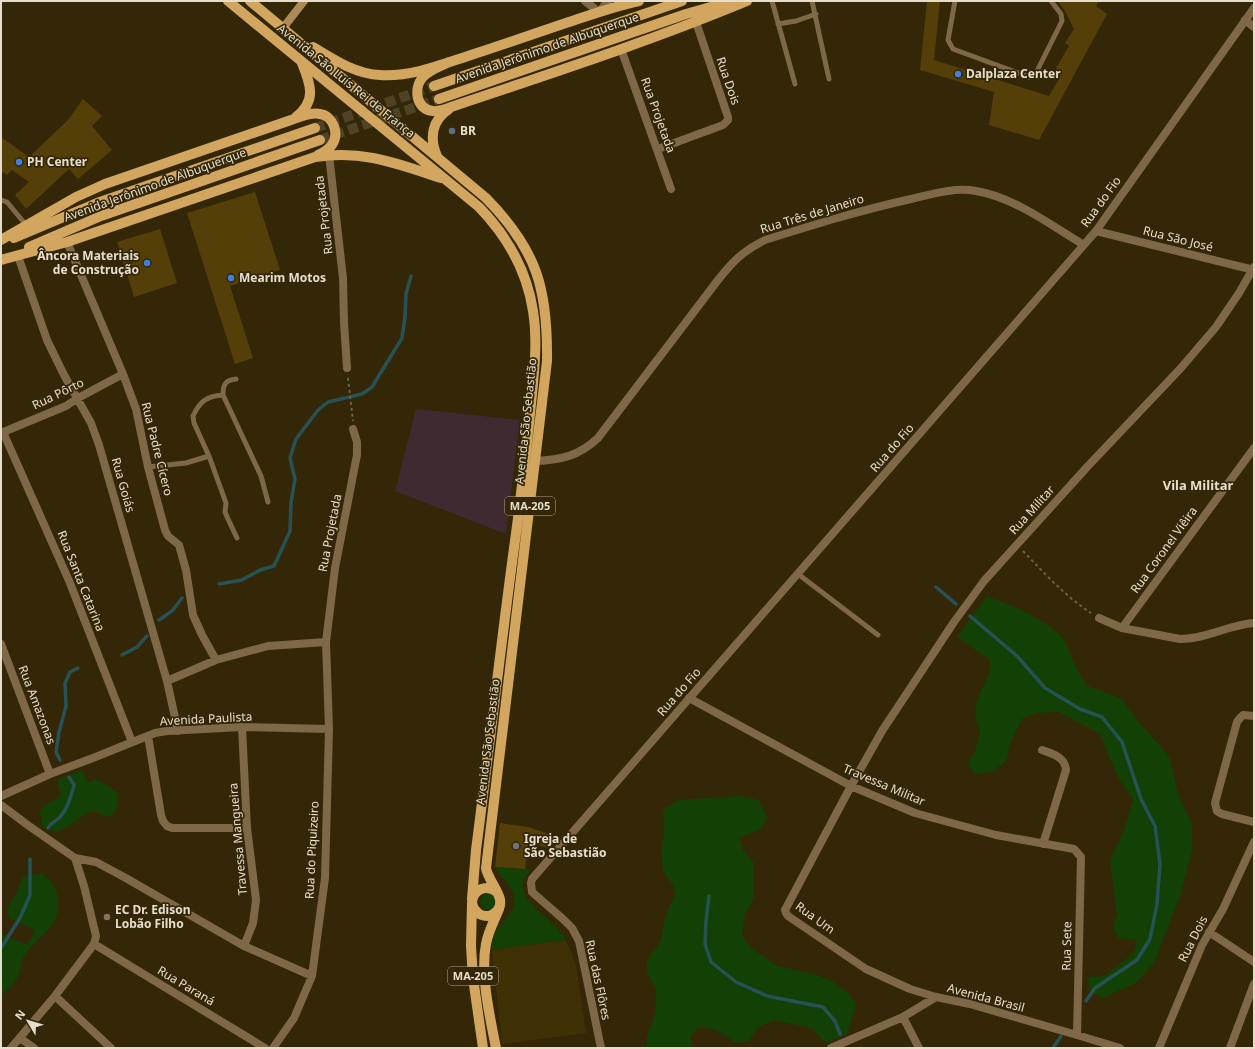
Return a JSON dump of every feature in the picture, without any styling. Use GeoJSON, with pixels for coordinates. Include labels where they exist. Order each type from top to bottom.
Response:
{"type":"FeatureCollection","features":[{"type":"Feature","properties":{"kind":"main road","name":"Avenida São Luís Rei de França"},"geometry":{"type":"LineString","coordinates":[[228,1],[447,180]]}},
{"type":"Feature","properties":{"kind":"main road","name":"Avenida São Luís Rei de França"},"geometry":{"type":"LineString","coordinates":[[250,1],[437,156]]}},
{"type":"Feature","properties":{"kind":"main road"},"geometry":{"type":"LineString","coordinates":[[304,1],[283,28],[348,66],[369,74],[380,75],[406,74],[450,62],[599,12],[639,1]]}},
{"type":"Feature","properties":{"kind":"main road","name":"Avenida Jerônimo de Albuquerque"},"geometry":{"type":"LineString","coordinates":[[434,86],[682,1]]}},
{"type":"Feature","properties":{"kind":"main road","name":"Avenida Jerônimo de Albuquerque"},"geometry":{"type":"LineString","coordinates":[[439,99],[686,14],[732,1]]}},
{"type":"Feature","properties":{"kind":"main road"},"geometry":{"type":"LineString","coordinates":[[450,62],[423,77],[419,83],[417,93],[420,102],[424,107],[430,110],[436,111],[454,106],[621,49],[696,22],[747,1]]}},
{"type":"Feature","properties":{"kind":"main road"},"geometry":{"type":"LineString","coordinates":[[292,120],[296,118],[305,108],[310,95],[309,80],[302,62]]}},
{"type":"Feature","properties":{"kind":"main road"},"geometry":{"type":"LineString","coordinates":[[437,156],[432,142],[434,128],[442,114],[454,106]]}},
{"type":"Feature","properties":{"kind":"main road"},"geometry":{"type":"LineString","coordinates":[[1,241],[76,197],[105,184],[292,120],[318,113],[326,116],[333,123],[336,135],[332,144],[327,150],[314,157],[67,242],[1,260]]}},
{"type":"Feature","properties":{"kind":"main road","name":"Avenida Jerônimo de Albuquerque"},"geometry":{"type":"LineString","coordinates":[[1,241],[21,235],[97,202],[315,128]]}},
{"type":"Feature","properties":{"kind":"main road","name":"Avenida Jerônimo de Albuquerque"},"geometry":{"type":"LineString","coordinates":[[1,260],[101,216],[320,140]]}},
{"type":"Feature","properties":{"kind":"main road"},"geometry":{"type":"LineString","coordinates":[[314,157],[344,154],[373,158],[389,161],[447,180]]}},
{"type":"Feature","properties":{"kind":"main road","name":"Avenida São Sebastião"},"geometry":{"type":"LineString","coordinates":[[437,156],[503,214],[517,233],[538,275],[543,296],[546,320],[546,361],[486,868],[488,877],[497,892]]}},
{"type":"Feature","properties":{"kind":"main road","name":"Avenida São Sebastião"},"geometry":{"type":"LineString","coordinates":[[447,180],[479,207],[495,223],[508,243],[520,264],[528,288],[536,335],[535,361],[525,463],[477,842],[472,902],[470,946],[483,1048]]}},
{"type":"Feature","properties":{"kind":"main road"},"geometry":{"type":"LineString","coordinates":[[489,888],[497,892],[501,900],[499,909],[492,915],[484,916],[476,912],[472,902],[474,895],[480,889],[489,888]]}},
{"type":"Feature","properties":{"kind":"main road","name":"MA-205"},"geometry":{"type":"LineString","coordinates":[[496,1048],[484,962],[488,934],[499,909]]}},
{"type":"Feature","properties":{"kind":"street"},"geometry":{"type":"LineString","coordinates":[[586,1],[599,12],[608,1]]}},
{"type":"Feature","properties":{"kind":"street","name":"Rua do Fio"},"geometry":{"type":"LineString","coordinates":[[531,888],[532,879],[1096,231],[1254,8]]}},
{"type":"Feature","properties":{"kind":"street"},"geometry":{"type":"LineString","coordinates":[[1245,20],[1254,27]]}},
{"type":"Feature","properties":{"kind":"street","name":"Rua Dois"},"geometry":{"type":"LineString","coordinates":[[658,150],[723,125],[728,120],[696,22]]}},
{"type":"Feature","properties":{"kind":"street","name":"Rua Projetada"},"geometry":{"type":"LineString","coordinates":[[621,49],[671,189]]}},
{"type":"Feature","properties":{"kind":"street","name":"Rua Projetada"},"geometry":{"type":"LineString","coordinates":[[329,155],[343,278],[347,368]]}},
{"type":"Feature","properties":{"kind":"street","name":"Rua Três de Janeiro"},"geometry":{"type":"LineString","coordinates":[[535,461],[566,458],[577,453],[595,441],[606,429],[730,265],[749,248],[765,240],[885,205],[948,191],[976,191],[1002,198],[1030,212],[1084,245]]}},
{"type":"Feature","properties":{"kind":"street","name":"Rua São José"},"geometry":{"type":"LineString","coordinates":[[1096,231],[1254,269]]}},
{"type":"Feature","properties":{"kind":"street","name":"Rua Padre Cícero"},"geometry":{"type":"LineString","coordinates":[[67,242],[123,374],[136,409],[148,467],[165,530],[168,536],[179,545],[186,570],[194,615],[202,635],[216,660]]}},
{"type":"Feature","properties":{"kind":"street","name":"Rua Goiás"},"geometry":{"type":"LineString","coordinates":[[18,256],[47,340],[64,375],[91,423],[99,445],[167,681],[178,731]]}},
{"type":"Feature","properties":{"kind":"street","name":"Rua Militar"},"geometry":{"type":"LineString","coordinates":[[851,786],[882,731],[954,622],[984,581],[1088,466],[1180,370],[1216,327],[1254,269]]}},
{"type":"Feature","properties":{"kind":"street","name":"Rua Pôrto"},"geometry":{"type":"LineString","coordinates":[[2,432],[66,406],[123,374]]}},
{"type":"Feature","properties":{"kind":"street","name":"Rua Projetada"},"geometry":{"type":"LineString","coordinates":[[326,642],[335,568],[357,455],[357,442],[354,429]]}},
{"type":"Feature","properties":{"kind":"street","name":"Rua Santa Catarina"},"geometry":{"type":"LineString","coordinates":[[2,432],[70,583],[132,742]]}},
{"type":"Feature","properties":{"kind":"street","name":"Rua Coronel Viêira"},"geometry":{"type":"LineString","coordinates":[[1122,628],[1254,448]]}},
{"type":"Feature","properties":{"kind":"street"},"geometry":{"type":"LineString","coordinates":[[1099,618],[1122,628],[1180,639],[1206,636],[1242,624],[1254,624]]}},
{"type":"Feature","properties":{"kind":"street"},"geometry":{"type":"LineString","coordinates":[[167,681],[216,660],[268,646],[326,642]]}},
{"type":"Feature","properties":{"kind":"street","name":"Rua do Piquizeiro"},"geometry":{"type":"LineString","coordinates":[[273,1048],[294,1018],[312,976],[325,878],[329,729],[326,642]]}},
{"type":"Feature","properties":{"kind":"street","name":"Rua Amazonas"},"geometry":{"type":"LineString","coordinates":[[1,644],[50,774]]}},
{"type":"Feature","properties":{"kind":"street","name":"Travessa Militar"},"geometry":{"type":"LineString","coordinates":[[689,698],[851,786],[915,813],[996,835],[1074,849],[1081,857]]}},
{"type":"Feature","properties":{"kind":"street"},"geometry":{"type":"LineString","coordinates":[[1254,716],[1243,715],[1237,722],[1214,804],[1217,811],[1222,814],[1254,822]]}},
{"type":"Feature","properties":{"kind":"street","name":"Avenida Paulista"},"geometry":{"type":"LineString","coordinates":[[1,796],[50,774],[148,736],[166,731],[242,727],[329,729]]}},
{"type":"Feature","properties":{"kind":"street","name":"Travessa Mangueira"},"geometry":{"type":"LineString","coordinates":[[242,727],[247,828],[256,900],[253,923],[244,946]]}},
{"type":"Feature","properties":{"kind":"street"},"geometry":{"type":"LineString","coordinates":[[148,736],[161,815],[167,826],[172,828],[247,828]]}},
{"type":"Feature","properties":{"kind":"street"},"geometry":{"type":"LineString","coordinates":[[1042,750],[1061,758],[1064,762],[1066,770],[1043,844]]}},
{"type":"Feature","properties":{"kind":"street","name":"Rua Um"},"geometry":{"type":"LineString","coordinates":[[851,786],[787,905],[785,910],[786,913],[866,969],[910,989],[936,997]]}},
{"type":"Feature","properties":{"kind":"street"},"geometry":{"type":"LineString","coordinates":[[1,805],[75,858],[96,862],[244,946],[312,976]]}},
{"type":"Feature","properties":{"kind":"street","name":"Rua Dois"},"geometry":{"type":"LineString","coordinates":[[1159,1048],[1195,958],[1223,909],[1254,842]]}},
{"type":"Feature","properties":{"kind":"street","name":"Rua Sete"},"geometry":{"type":"LineString","coordinates":[[1077,1035],[1081,857]]}},
{"type":"Feature","properties":{"kind":"street"},"geometry":{"type":"LineString","coordinates":[[11,1048],[55,996],[94,944],[96,936],[84,886],[75,858]]}},
{"type":"Feature","properties":{"kind":"street","name":"Rua das Flôres"},"geometry":{"type":"LineString","coordinates":[[531,888],[535,895],[572,928],[579,941],[601,1048]]}},
{"type":"Feature","properties":{"kind":"street"},"geometry":{"type":"LineString","coordinates":[[1209,932],[1254,962]]}},
{"type":"Feature","properties":{"kind":"street","name":"Rua Paraná"},"geometry":{"type":"LineString","coordinates":[[94,944],[265,1048]]}},
{"type":"Feature","properties":{"kind":"street"},"geometry":{"type":"LineString","coordinates":[[1230,1048],[1254,984]]}},
{"type":"Feature","properties":{"kind":"street"},"geometry":{"type":"LineString","coordinates":[[55,996],[111,1048]]}},
{"type":"Feature","properties":{"kind":"street","name":"Avenida Brasil"},"geometry":{"type":"LineString","coordinates":[[831,1048],[903,1017],[936,997],[970,1004],[1120,1048]]}},
{"type":"Feature","properties":{"kind":"street"},"geometry":{"type":"LineString","coordinates":[[903,1017],[919,1048]]}},
{"type":"Feature","properties":{"kind":"street"},"geometry":{"type":"LineString","coordinates":[[20,1038],[34,1048]]}},
{"type":"Feature","properties":{"kind":"lane"},"geometry":{"type":"LineString","coordinates":[[772,1],[795,84]]}},
{"type":"Feature","properties":{"kind":"lane"},"geometry":{"type":"LineString","coordinates":[[812,1],[829,79]]}},
{"type":"Feature","properties":{"kind":"lane"},"geometry":{"type":"LineString","coordinates":[[955,1],[948,40],[953,50],[1029,77],[1036,73],[1062,20],[1061,14],[1052,1]]}},
{"type":"Feature","properties":{"kind":"lane"},"geometry":{"type":"LineString","coordinates":[[778,24],[796,21],[816,14]]}},
{"type":"Feature","properties":{"kind":"lane"},"geometry":{"type":"LineString","coordinates":[[1,200],[7,202],[26,225]]}},
{"type":"Feature","properties":{"kind":"lane"},"geometry":{"type":"LineString","coordinates":[[236,379],[230,379],[225,383],[223,387],[223,395],[261,476],[268,502]]}},
{"type":"Feature","properties":{"kind":"lane"},"geometry":{"type":"LineString","coordinates":[[223,395],[213,396],[203,400],[192,416],[209,456],[226,503],[225,512],[237,538]]}},
{"type":"Feature","properties":{"kind":"lane"},"geometry":{"type":"LineString","coordinates":[[148,467],[186,463],[209,456]]}},
{"type":"Feature","properties":{"kind":"lane"},"geometry":{"type":"LineString","coordinates":[[798,574],[878,635]]}},
{"type":"Feature","properties":{"kind":"path"},"geometry":{"type":"LineString","coordinates":[[349,381],[353,416]]}},
{"type":"Feature","properties":{"kind":"path"},"geometry":{"type":"LineString","coordinates":[[1017,545],[1055,585],[1082,607],[1099,618]]}},
{"type":"Feature","properties":{"kind":"shaded area"},"geometry":{"type":"Polygon","coordinates":[[[416,409],[520,420],[506,534],[395,491],[416,409]]]}},
{"type":"Feature","properties":{"kind":"shaded area"},"geometry":{"type":"Polygon","coordinates":[[[566,940],[576,965],[586,1033],[502,1044],[492,950],[566,940]]]}},
{"type":"Feature","properties":{"kind":"green space"},"geometry":{"type":"Polygon","coordinates":[[[987,596],[1022,610],[1048,625],[1063,638],[1077,669],[1088,686],[1122,699],[1138,721],[1169,756],[1179,797],[1192,823],[1192,850],[1180,897],[1154,963],[1136,983],[1102,998],[1089,990],[1088,977],[1104,976],[1134,953],[1137,940],[1118,938],[1113,926],[1117,914],[1110,860],[1124,830],[1133,799],[1120,781],[1100,734],[1059,712],[1037,713],[1022,719],[1010,744],[1006,761],[992,772],[975,774],[968,763],[975,752],[980,732],[975,715],[977,700],[989,674],[991,661],[957,637],[987,596]]]}},
{"type":"Feature","properties":{"kind":"green space"},"geometry":{"type":"Polygon","coordinates":[[[82,770],[88,783],[96,779],[117,792],[117,807],[114,814],[106,817],[97,812],[88,812],[66,828],[55,832],[41,826],[42,818],[39,813],[41,809],[61,795],[57,780],[82,770]]]}},
{"type":"Feature","properties":{"kind":"green space"},"geometry":{"type":"Polygon","coordinates":[[[742,796],[759,800],[767,817],[761,829],[739,838],[743,850],[754,863],[754,898],[745,914],[742,935],[750,947],[777,966],[814,974],[832,981],[849,994],[856,1004],[847,1034],[826,1043],[811,1028],[773,1020],[758,1028],[749,1041],[735,1043],[718,1031],[697,1028],[690,1038],[694,1048],[646,1048],[647,1037],[655,1014],[656,990],[647,972],[647,961],[661,940],[665,917],[676,891],[663,870],[661,849],[664,834],[663,810],[678,800],[742,796]]]}},
{"type":"Feature","properties":{"kind":"green space"},"geometry":{"type":"Polygon","coordinates":[[[495,867],[531,870],[523,883],[523,890],[527,898],[562,933],[566,940],[492,950],[495,933],[510,914],[514,904],[513,893],[495,867]]]}},
{"type":"Feature","properties":{"kind":"green space"},"geometry":{"type":"Polygon","coordinates":[[[42,873],[55,887],[58,899],[56,917],[47,931],[29,949],[21,963],[20,972],[14,983],[1,995],[1,935],[27,945],[35,930],[9,918],[7,909],[14,898],[23,877],[42,873]]]}},
{"type":"Feature","properties":{"kind":"green space"},"geometry":{"type":"Polygon","coordinates":[[[485,894],[491,894],[496,899],[494,908],[491,910],[485,910],[480,905],[480,899],[485,894]]]}},
{"type":"Feature","properties":{"kind":"building","name":"Dalplaza Center"},"geometry":{"type":"Polygon","coordinates":[[[927,1],[940,1],[934,60],[1049,96],[1059,79],[1056,68],[1069,46],[1065,43],[1074,29],[1064,9],[1057,1],[1099,1],[1096,6],[1107,14],[1039,140],[989,125],[994,92],[920,70],[927,1]]]}},
{"type":"Feature","properties":{"kind":"building"},"geometry":{"type":"Polygon","coordinates":[[[83,99],[102,116],[92,126],[112,150],[78,179],[69,169],[26,209],[15,195],[29,182],[12,170],[7,175],[1,171],[1,137],[29,157],[68,120],[83,99]]]}},
{"type":"Feature","properties":{"kind":"building","name":"Mearim Motos"},"geometry":{"type":"Polygon","coordinates":[[[255,192],[280,270],[230,286],[253,358],[235,364],[187,213],[255,192]]]}},
{"type":"Feature","properties":{"kind":"building","name":"Âncora Materiais de Construção"},"geometry":{"type":"Polygon","coordinates":[[[160,229],[177,283],[134,297],[117,242],[160,229]]]}},
{"type":"Feature","properties":{"kind":"building","name":"Igreja de São Sebastião"},"geometry":{"type":"Polygon","coordinates":[[[500,823],[528,827],[555,836],[547,848],[535,844],[533,850],[528,849],[525,869],[495,867],[500,823]]]}},
{"type":"Feature","properties":{"kind":"waterway"},"geometry":{"type":"LineString","coordinates":[[219,584],[242,580],[260,570],[274,566],[290,531],[291,502],[295,479],[290,458],[296,439],[318,410],[328,402],[362,394],[372,387],[402,338],[406,294],[411,276]]}},
{"type":"Feature","properties":{"kind":"waterway"},"geometry":{"type":"LineString","coordinates":[[936,587],[956,604]]}},
{"type":"Feature","properties":{"kind":"waterway"},"geometry":{"type":"LineString","coordinates":[[159,620],[172,611],[182,598]]}},
{"type":"Feature","properties":{"kind":"waterway"},"geometry":{"type":"LineString","coordinates":[[970,616],[1017,656],[1045,688],[1080,709],[1102,717],[1122,742],[1141,799],[1155,826],[1160,864],[1157,904],[1150,939],[1137,960],[1095,988],[1086,1001]]}},
{"type":"Feature","properties":{"kind":"waterway"},"geometry":{"type":"LineString","coordinates":[[122,655],[137,647],[147,636]]}},
{"type":"Feature","properties":{"kind":"waterway"},"geometry":{"type":"LineString","coordinates":[[60,760],[56,752],[59,732],[66,706],[65,683],[70,672],[78,668]]}},
{"type":"Feature","properties":{"kind":"waterway"},"geometry":{"type":"LineString","coordinates":[[48,828],[60,817],[69,802],[74,785],[69,777]]}},
{"type":"Feature","properties":{"kind":"waterway"},"geometry":{"type":"LineString","coordinates":[[1,948],[20,918],[30,895],[30,859]]}},
{"type":"Feature","properties":{"kind":"waterway"},"geometry":{"type":"LineString","coordinates":[[709,896],[705,944],[711,962],[736,982],[767,996],[823,1007],[835,1021],[840,1034]]}},
{"type":"Feature","properties":{"kind":"waterway"},"geometry":{"type":"LineString","coordinates":[[1053,1048],[1061,1036]]}},
{"type":"Feature","properties":{"kind":"tunnel"},"geometry":{"type":"LineString","coordinates":[[315,128],[434,86]]}},
{"type":"Feature","properties":{"kind":"tunnel"},"geometry":{"type":"LineString","coordinates":[[320,140],[439,99]]}},
{"type":"Feature","properties":{"kind":"place","name":"Dalplaza Center"},"geometry":{"type":"Point","coordinates":[958,74]}},
{"type":"Feature","properties":{"kind":"place","name":"BR"},"geometry":{"type":"Point","coordinates":[452,131]}},
{"type":"Feature","properties":{"kind":"place","name":"PH Center"},"geometry":{"type":"Point","coordinates":[19,162]}},
{"type":"Feature","properties":{"kind":"place","name":"Âncora Materiais de Construção"},"geometry":{"type":"Point","coordinates":[147,263]}},
{"type":"Feature","properties":{"kind":"place","name":"Mearim Motos"},"geometry":{"type":"Point","coordinates":[231,278]}},
{"type":"Feature","properties":{"kind":"place","name":"Igreja de São Sebastião"},"geometry":{"type":"Point","coordinates":[516,846]}},
{"type":"Feature","properties":{"kind":"place","name":"EC Dr. Edison Lobão Filho"},"geometry":{"type":"Point","coordinates":[107,917]}},
{"type":"Feature","properties":{"kind":"district","name":"Vila Militar"},"geometry":{"type":"Point","coordinates":[1198,485]}}]}
